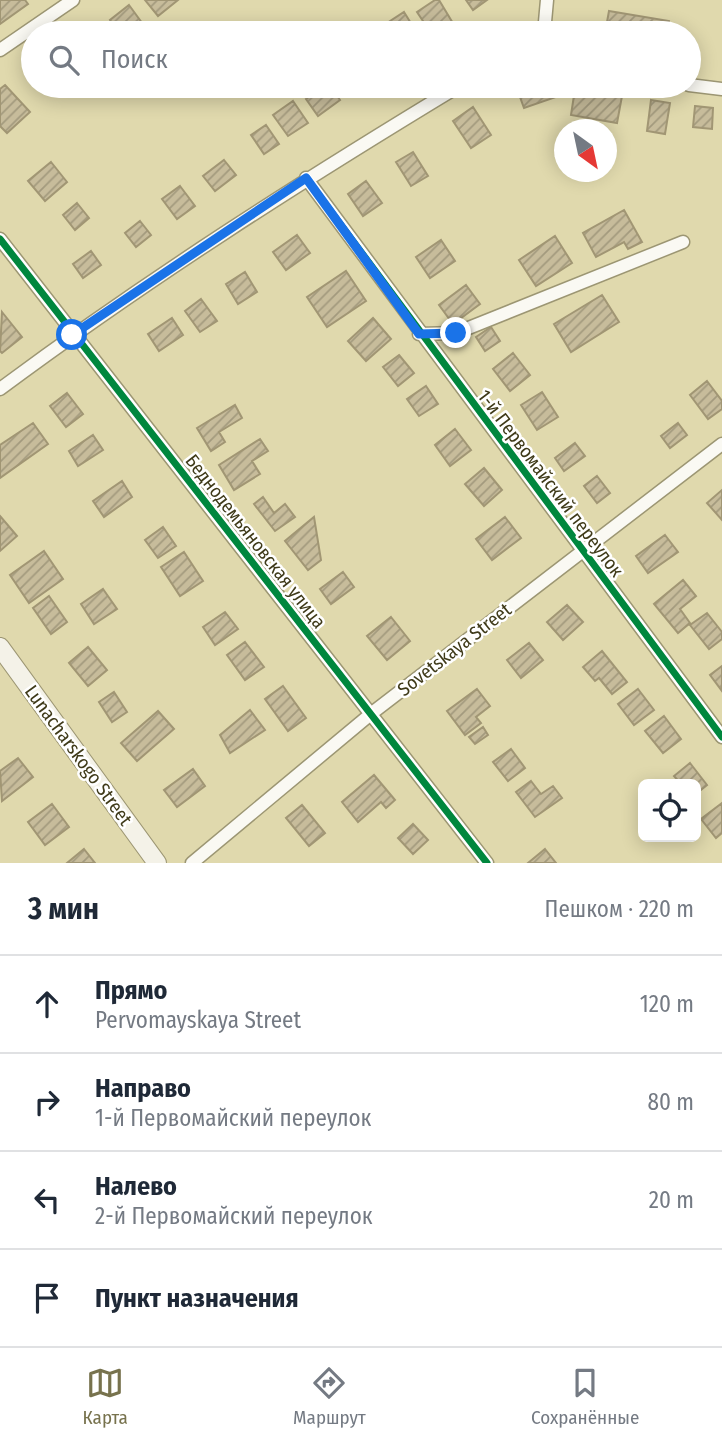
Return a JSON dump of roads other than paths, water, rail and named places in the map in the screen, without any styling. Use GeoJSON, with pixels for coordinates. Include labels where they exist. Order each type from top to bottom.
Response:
{"type":"FeatureCollection","features":[{"type":"Feature","properties":{"kind":"main road","name":"Lunacharskogo Street"},"geometry":{"type":"LineString","coordinates":[[0,647],[157,863]]}},
{"type":"Feature","properties":{"kind":"street"},"geometry":{"type":"LineString","coordinates":[[42,21],[73,0]]}},
{"type":"Feature","properties":{"kind":"street"},"geometry":{"type":"LineString","coordinates":[[545,21],[547,0]]}},
{"type":"Feature","properties":{"kind":"street"},"geometry":{"type":"LineString","coordinates":[[0,50],[21,36]]}},
{"type":"Feature","properties":{"kind":"street"},"geometry":{"type":"LineString","coordinates":[[701,86],[722,89]]}},
{"type":"Feature","properties":{"kind":"street"},"geometry":{"type":"LineString","coordinates":[[0,389],[72,335],[306,178],[440,98]]}},
{"type":"Feature","properties":{"kind":"street","name":"1-й Первомайский переулок"},"geometry":{"type":"LineString","coordinates":[[306,178],[419,334],[722,737]]}},
{"type":"Feature","properties":{"kind":"street","name":"Беднодемьяновская улица"},"geometry":{"type":"LineString","coordinates":[[0,239],[72,335],[372,713],[487,863]]}},
{"type":"Feature","properties":{"kind":"street"},"geometry":{"type":"LineString","coordinates":[[419,334],[456,333],[683,242]]}},
{"type":"Feature","properties":{"kind":"street","name":"Sovetskaya Street"},"geometry":{"type":"LineString","coordinates":[[192,863],[372,713],[722,444]]}}]}
